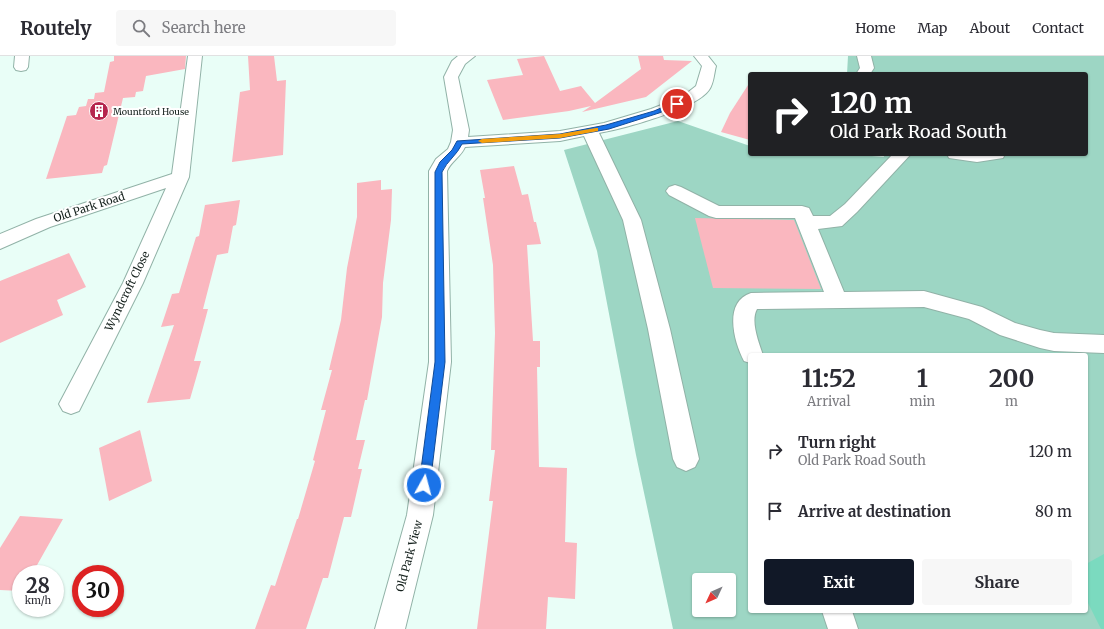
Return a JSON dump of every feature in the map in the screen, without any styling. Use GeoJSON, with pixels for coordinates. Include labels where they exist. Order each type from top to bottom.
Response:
{"type":"FeatureCollection","features":[{"type":"Feature","properties":{"kind":"street","name":"Wyndcroft Close"},"geometry":{"type":"LineString","coordinates":[[71,404],[133,283],[180,177],[195,56]]}},
{"type":"Feature","properties":{"kind":"street"},"geometry":{"type":"LineString","coordinates":[[464,59],[451,77],[461,130],[459,142],[560,136],[590,131],[657,112],[687,100],[703,88],[709,66],[700,56]]}},
{"type":"Feature","properties":{"kind":"street"},"geometry":{"type":"LineString","coordinates":[[864,56],[867,68],[864,72]]}},
{"type":"Feature","properties":{"kind":"street"},"geometry":{"type":"LineString","coordinates":[[590,131],[632,220],[659,328],[686,459]]}},
{"type":"Feature","properties":{"kind":"street","name":"Old Park View"},"geometry":{"type":"LineString","coordinates":[[390,629],[420,515],[440,362],[438,172],[442,164],[455,151],[459,142]]}},
{"type":"Feature","properties":{"kind":"street"},"geometry":{"type":"LineString","coordinates":[[806,223],[835,222],[856,204],[898,156]]}},
{"type":"Feature","properties":{"kind":"street"},"geometry":{"type":"LineString","coordinates":[[970,156],[984,156]]}},
{"type":"Feature","properties":{"kind":"street","name":"Old Park Road"},"geometry":{"type":"LineString","coordinates":[[0,242],[43,223],[180,177]]}},
{"type":"Feature","properties":{"kind":"street"},"geometry":{"type":"LineString","coordinates":[[675,191],[716,212],[802,212],[837,300]]}},
{"type":"Feature","properties":{"kind":"street"},"geometry":{"type":"LineString","coordinates":[[751,353],[747,341],[744,317],[745,309],[751,301],[924,300],[975,313],[1008,330],[1040,339],[1054,342],[1104,344]]}},
{"type":"Feature","properties":{"kind":"street"},"geometry":{"type":"LineString","coordinates":[[838,613],[843,629]]}},
{"type":"Feature","properties":{"kind":"green space"},"geometry":{"type":"Polygon","coordinates":[[[848,56],[1104,56],[1104,629],[673,629],[636,455],[597,251],[564,150],[678,121],[748,145],[748,156],[1088,156],[1088,72],[847,72],[848,56]]]}},
{"type":"Feature","properties":{"kind":"green space"},"geometry":{"type":"Polygon","coordinates":[[[1104,554],[1104,629],[1101,629],[1088,603],[1088,563],[1104,554]]]}},
{"type":"Feature","properties":{"kind":"building"},"geometry":{"type":"Polygon","coordinates":[[[114,56],[186,56],[185,69],[146,76],[143,91],[136,92],[135,97],[123,98],[107,165],[104,166],[102,173],[46,179],[67,116],[76,115],[79,107],[86,106],[88,99],[94,99],[95,93],[104,92],[110,62],[114,61],[114,56]]]}},
{"type":"Feature","properties":{"kind":"building"},"geometry":{"type":"Polygon","coordinates":[[[248,56],[274,56],[277,81],[286,80],[283,155],[232,162],[240,92],[250,90],[248,56]]]}},
{"type":"Feature","properties":{"kind":"building"},"geometry":{"type":"Polygon","coordinates":[[[544,56],[560,91],[581,86],[595,103],[641,69],[638,56],[663,56],[664,60],[692,61],[646,97],[582,112],[591,106],[569,111],[503,120],[487,80],[523,75],[517,59],[544,56]]]}},
{"type":"Feature","properties":{"kind":"building"},"geometry":{"type":"Polygon","coordinates":[[[748,85],[748,139],[721,132],[730,113],[748,85]]]}},
{"type":"Feature","properties":{"kind":"building"},"geometry":{"type":"Polygon","coordinates":[[[514,166],[522,195],[528,194],[534,222],[536,222],[541,244],[527,245],[533,341],[540,341],[540,367],[537,367],[539,467],[567,468],[565,542],[577,543],[575,599],[548,597],[546,629],[477,629],[493,501],[489,501],[495,450],[491,450],[495,333],[493,265],[480,170],[514,166]]]}},
{"type":"Feature","properties":{"kind":"building"},"geometry":{"type":"Polygon","coordinates":[[[381,180],[381,190],[392,189],[391,220],[383,283],[382,317],[367,400],[365,400],[356,440],[365,440],[358,469],[362,469],[351,517],[344,517],[328,578],[323,578],[306,629],[255,629],[271,585],[275,586],[298,519],[315,461],[313,460],[326,410],[321,410],[332,370],[329,370],[341,320],[347,268],[357,217],[357,183],[381,180]]]}},
{"type":"Feature","properties":{"kind":"building"},"geometry":{"type":"Polygon","coordinates":[[[240,200],[236,225],[233,226],[228,253],[217,255],[203,309],[208,309],[194,361],[201,361],[190,399],[147,403],[174,325],[161,327],[172,294],[179,293],[196,237],[199,236],[205,205],[240,200]]]}},
{"type":"Feature","properties":{"kind":"building"},"geometry":{"type":"Polygon","coordinates":[[[695,218],[794,220],[821,289],[713,288],[695,218]]]}},
{"type":"Feature","properties":{"kind":"building"},"geometry":{"type":"Polygon","coordinates":[[[69,253],[86,287],[57,300],[63,315],[0,343],[0,281],[69,253]]]}},
{"type":"Feature","properties":{"kind":"building"},"geometry":{"type":"Polygon","coordinates":[[[140,430],[152,481],[109,501],[99,448],[140,430]]]}},
{"type":"Feature","properties":{"kind":"building"},"geometry":{"type":"Polygon","coordinates":[[[20,516],[63,519],[37,565],[12,565],[12,591],[0,590],[0,548],[20,516]]]}},
{"type":"Feature","properties":{"kind":"slow traffic"},"geometry":{"type":"LineString","coordinates":[[482,141],[560,136],[596,130]]}},
{"type":"Feature","properties":{"kind":"place","name":"Mountford House"},"geometry":{"type":"Point","coordinates":[99,111]}},
{"type":"Feature","properties":{"kind":"route"},"geometry":{"type":"LineString","coordinates":[[424,485],[440,362],[438,172],[442,164],[455,151],[459,142],[560,136],[590,131],[657,112],[677,104]]}}]}
